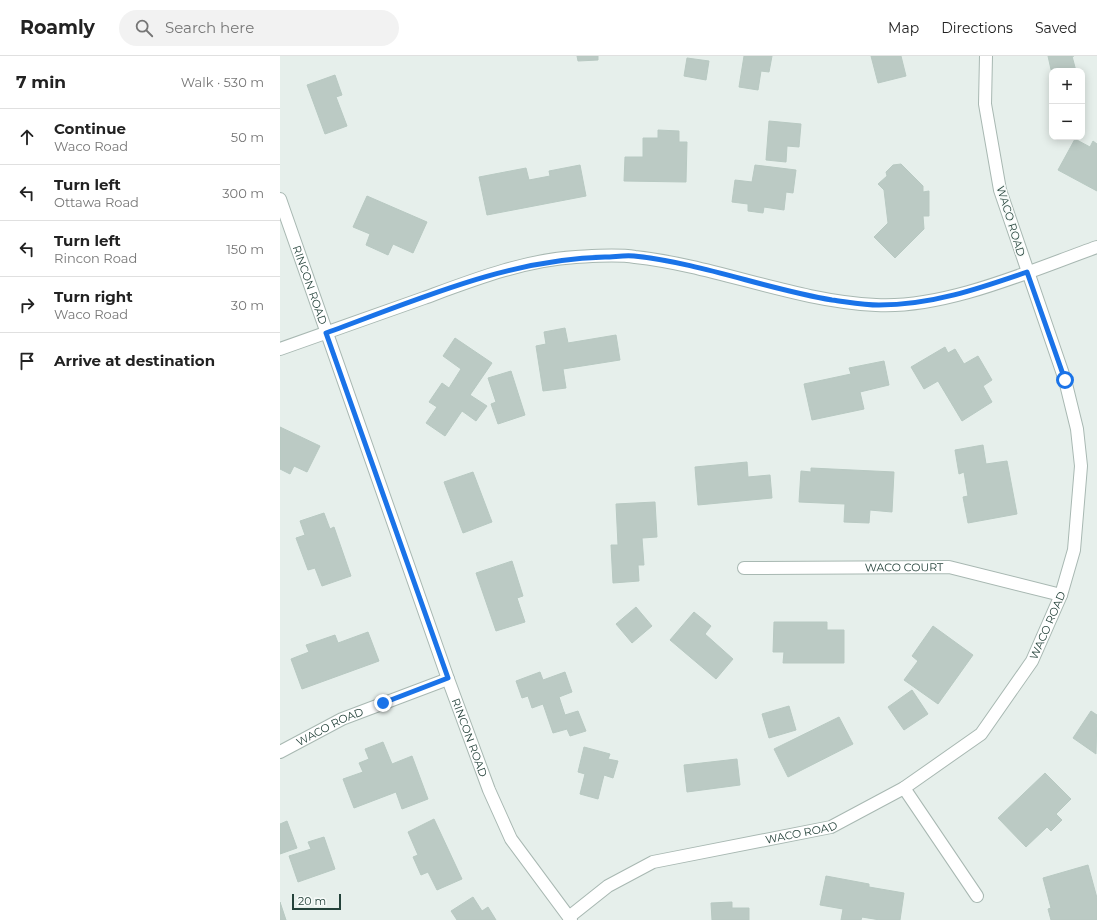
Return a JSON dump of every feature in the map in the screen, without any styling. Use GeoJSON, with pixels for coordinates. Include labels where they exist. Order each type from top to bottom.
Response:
{"type":"FeatureCollection","features":[{"type":"Feature","properties":{"kind":"street","name":"WACO ROAD"},"geometry":{"type":"LineString","coordinates":[[570,919],[608,886],[653,862],[831,828],[904,788],[981,734],[1032,661],[1061,595],[1074,550],[1081,474],[1079,444],[1077,429],[1065,380],[1000,190],[985,104],[986,56]]}},
{"type":"Feature","properties":{"kind":"street","name":"RINCON ROAD"},"geometry":{"type":"LineString","coordinates":[[280,199],[448,678],[490,790],[511,839],[570,919]]}},
{"type":"Feature","properties":{"kind":"street"},"geometry":{"type":"LineString","coordinates":[[280,349],[480,278],[520,266],[573,257],[633,256],[679,263],[812,297],[878,305],[913,303],[962,294],[1097,247]]}},
{"type":"Feature","properties":{"kind":"street","name":"WACO COURT"},"geometry":{"type":"LineString","coordinates":[[744,568],[949,567],[1061,595]]}},
{"type":"Feature","properties":{"kind":"street","name":"WACO ROAD"},"geometry":{"type":"LineString","coordinates":[[280,752],[342,720],[448,678]]}},
{"type":"Feature","properties":{"kind":"street"},"geometry":{"type":"LineString","coordinates":[[904,788],[977,896]]}},
{"type":"Feature","properties":{"kind":"building"},"geometry":{"type":"Polygon","coordinates":[[[577,56],[598,56],[598,60],[578,61],[577,56]]]}},
{"type":"Feature","properties":{"kind":"building"},"geometry":{"type":"Polygon","coordinates":[[[744,56],[772,56],[769,72],[761,71],[758,90],[739,87],[744,56]]]}},
{"type":"Feature","properties":{"kind":"building"},"geometry":{"type":"Polygon","coordinates":[[[871,56],[901,56],[906,76],[878,83],[871,56]]]}},
{"type":"Feature","properties":{"kind":"building"},"geometry":{"type":"Polygon","coordinates":[[[1048,56],[1072,56],[1075,68],[1051,68],[1048,56]]]}},
{"type":"Feature","properties":{"kind":"building"},"geometry":{"type":"Polygon","coordinates":[[[687,58],[709,61],[706,80],[684,76],[687,58]]]}},
{"type":"Feature","properties":{"kind":"building"},"geometry":{"type":"Polygon","coordinates":[[[335,75],[342,95],[336,97],[347,126],[325,134],[307,85],[335,75]]]}},
{"type":"Feature","properties":{"kind":"building"},"geometry":{"type":"Polygon","coordinates":[[[769,121],[801,124],[799,147],[787,146],[786,162],[766,160],[769,121]]]}},
{"type":"Feature","properties":{"kind":"building"},"geometry":{"type":"Polygon","coordinates":[[[658,130],[679,131],[679,142],[687,142],[686,182],[624,181],[625,157],[643,157],[643,138],[658,138],[658,130]]]}},
{"type":"Feature","properties":{"kind":"building"},"geometry":{"type":"Polygon","coordinates":[[[1074,140],[1090,147],[1093,141],[1097,144],[1097,191],[1058,170],[1074,140]]]}},
{"type":"Feature","properties":{"kind":"building"},"geometry":{"type":"Polygon","coordinates":[[[901,164],[923,186],[923,192],[929,191],[929,216],[923,216],[924,229],[895,258],[874,237],[888,223],[884,190],[878,184],[887,176],[886,172],[893,165],[901,164]]]}},
{"type":"Feature","properties":{"kind":"building"},"geometry":{"type":"Polygon","coordinates":[[[580,165],[586,196],[487,215],[479,177],[526,168],[529,180],[550,176],[549,171],[580,165]]]}},
{"type":"Feature","properties":{"kind":"building"},"geometry":{"type":"Polygon","coordinates":[[[755,165],[796,170],[793,193],[786,192],[784,210],[764,207],[763,213],[748,211],[748,204],[732,202],[735,180],[752,182],[755,165]]]}},
{"type":"Feature","properties":{"kind":"building"},"geometry":{"type":"Polygon","coordinates":[[[367,196],[427,222],[413,253],[393,244],[388,255],[366,245],[370,234],[353,227],[367,196]]]}},
{"type":"Feature","properties":{"kind":"building"},"geometry":{"type":"Polygon","coordinates":[[[565,328],[568,343],[616,335],[620,360],[563,369],[566,388],[543,391],[536,346],[546,344],[544,332],[565,328]]]}},
{"type":"Feature","properties":{"kind":"building"},"geometry":{"type":"Polygon","coordinates":[[[455,338],[492,363],[470,395],[487,406],[476,421],[462,411],[445,436],[426,423],[437,407],[429,402],[442,383],[449,388],[461,369],[443,356],[455,338]]]}},
{"type":"Feature","properties":{"kind":"building"},"geometry":{"type":"Polygon","coordinates":[[[945,347],[948,353],[955,349],[964,364],[978,356],[992,380],[983,386],[992,402],[962,421],[938,381],[924,389],[911,367],[945,347]]]}},
{"type":"Feature","properties":{"kind":"building"},"geometry":{"type":"Polygon","coordinates":[[[884,361],[889,385],[860,392],[864,409],[812,420],[804,384],[851,374],[849,368],[884,361]]]}},
{"type":"Feature","properties":{"kind":"building"},"geometry":{"type":"Polygon","coordinates":[[[511,371],[525,415],[498,424],[491,404],[496,402],[488,378],[511,371]]]}},
{"type":"Feature","properties":{"kind":"building"},"geometry":{"type":"Polygon","coordinates":[[[280,427],[320,446],[307,472],[294,466],[290,474],[280,469],[280,427]]]}},
{"type":"Feature","properties":{"kind":"building"},"geometry":{"type":"Polygon","coordinates":[[[983,445],[986,464],[1007,461],[1017,514],[968,523],[963,497],[968,496],[964,472],[959,474],[955,450],[983,445]]]}},
{"type":"Feature","properties":{"kind":"building"},"geometry":{"type":"Polygon","coordinates":[[[747,462],[748,477],[770,475],[772,498],[698,505],[695,467],[747,462]]]}},
{"type":"Feature","properties":{"kind":"building"},"geometry":{"type":"Polygon","coordinates":[[[811,468],[894,472],[892,512],[870,510],[869,523],[844,522],[845,504],[799,502],[801,471],[811,472],[811,468]]]}},
{"type":"Feature","properties":{"kind":"building"},"geometry":{"type":"Polygon","coordinates":[[[473,472],[492,522],[463,533],[444,482],[473,472]]]}},
{"type":"Feature","properties":{"kind":"building"},"geometry":{"type":"Polygon","coordinates":[[[655,502],[657,537],[642,538],[644,565],[638,565],[639,581],[613,583],[611,545],[618,545],[616,504],[655,502]]]}},
{"type":"Feature","properties":{"kind":"building"},"geometry":{"type":"Polygon","coordinates":[[[324,513],[330,529],[334,527],[351,576],[322,586],[315,568],[308,570],[296,538],[305,535],[300,521],[324,513]]]}},
{"type":"Feature","properties":{"kind":"building"},"geometry":{"type":"Polygon","coordinates":[[[512,561],[523,596],[517,598],[525,622],[496,631],[476,573],[512,561]]]}},
{"type":"Feature","properties":{"kind":"building"},"geometry":{"type":"Polygon","coordinates":[[[636,607],[652,626],[632,643],[616,624],[636,607]]]}},
{"type":"Feature","properties":{"kind":"building"},"geometry":{"type":"Polygon","coordinates":[[[694,612],[711,626],[705,634],[733,659],[716,679],[670,640],[694,612]]]}},
{"type":"Feature","properties":{"kind":"building"},"geometry":{"type":"Polygon","coordinates":[[[774,622],[827,622],[827,630],[844,630],[844,663],[783,663],[784,652],[773,652],[774,622]]]}},
{"type":"Feature","properties":{"kind":"building"},"geometry":{"type":"Polygon","coordinates":[[[933,626],[973,655],[938,704],[904,680],[918,661],[912,656],[933,626]]]}},
{"type":"Feature","properties":{"kind":"building"},"geometry":{"type":"Polygon","coordinates":[[[368,632],[379,661],[302,689],[291,659],[309,652],[306,645],[335,635],[338,643],[368,632]]]}},
{"type":"Feature","properties":{"kind":"building"},"geometry":{"type":"Polygon","coordinates":[[[540,672],[543,680],[565,672],[572,692],[559,697],[565,715],[578,711],[586,731],[570,736],[567,729],[553,733],[543,704],[532,708],[528,696],[522,698],[516,681],[540,672]]]}},
{"type":"Feature","properties":{"kind":"building"},"geometry":{"type":"Polygon","coordinates":[[[912,690],[928,714],[904,730],[888,707],[912,690]]]}},
{"type":"Feature","properties":{"kind":"building"},"geometry":{"type":"Polygon","coordinates":[[[789,706],[796,730],[769,738],[762,714],[789,706]]]}},
{"type":"Feature","properties":{"kind":"building"},"geometry":{"type":"Polygon","coordinates":[[[1091,711],[1097,715],[1096,754],[1073,738],[1091,711]]]}},
{"type":"Feature","properties":{"kind":"building"},"geometry":{"type":"Polygon","coordinates":[[[839,717],[853,744],[788,777],[774,749],[839,717]]]}},
{"type":"Feature","properties":{"kind":"building"},"geometry":{"type":"Polygon","coordinates":[[[383,742],[392,764],[412,756],[428,799],[402,809],[396,792],[354,808],[343,779],[363,772],[359,763],[369,759],[365,749],[383,742]]]}},
{"type":"Feature","properties":{"kind":"building"},"geometry":{"type":"Polygon","coordinates":[[[584,747],[610,754],[608,759],[618,761],[613,778],[604,775],[598,799],[580,794],[585,774],[578,772],[584,747]]]}},
{"type":"Feature","properties":{"kind":"building"},"geometry":{"type":"Polygon","coordinates":[[[737,759],[740,785],[687,792],[684,765],[737,759]]]}},
{"type":"Feature","properties":{"kind":"building"},"geometry":{"type":"Polygon","coordinates":[[[1045,773],[1071,799],[1056,814],[1062,820],[1051,831],[1047,827],[1026,847],[998,818],[1045,773]]]}},
{"type":"Feature","properties":{"kind":"building"},"geometry":{"type":"Polygon","coordinates":[[[434,819],[462,879],[437,890],[428,872],[421,875],[413,857],[418,855],[408,832],[434,819]]]}},
{"type":"Feature","properties":{"kind":"building"},"geometry":{"type":"Polygon","coordinates":[[[287,821],[297,848],[280,854],[280,824],[287,821]]]}},
{"type":"Feature","properties":{"kind":"building"},"geometry":{"type":"Polygon","coordinates":[[[324,837],[335,869],[298,882],[289,856],[311,849],[308,842],[324,837]]]}},
{"type":"Feature","properties":{"kind":"building"},"geometry":{"type":"Polygon","coordinates":[[[1088,865],[1097,898],[1097,920],[1051,920],[1048,909],[1051,908],[1043,878],[1088,865]]]}},
{"type":"Feature","properties":{"kind":"building"},"geometry":{"type":"Polygon","coordinates":[[[826,876],[869,884],[869,887],[904,893],[900,920],[880,920],[862,917],[861,920],[841,920],[843,909],[820,905],[826,876]]]}},
{"type":"Feature","properties":{"kind":"building"},"geometry":{"type":"Polygon","coordinates":[[[473,897],[482,911],[488,907],[496,920],[457,920],[451,911],[473,897]]]}},
{"type":"Feature","properties":{"kind":"building"},"geometry":{"type":"Polygon","coordinates":[[[280,902],[286,920],[280,920],[280,902]]]}},
{"type":"Feature","properties":{"kind":"building"},"geometry":{"type":"Polygon","coordinates":[[[732,902],[732,908],[749,908],[749,920],[712,920],[711,903],[732,902]]]}},
{"type":"Feature","properties":{"kind":"route"},"geometry":{"type":"LineString","coordinates":[[383,703],[448,678],[326,333],[480,278],[520,266],[573,257],[633,256],[679,263],[812,297],[878,305],[913,303],[962,294],[1027,272],[1065,380]]}}]}
